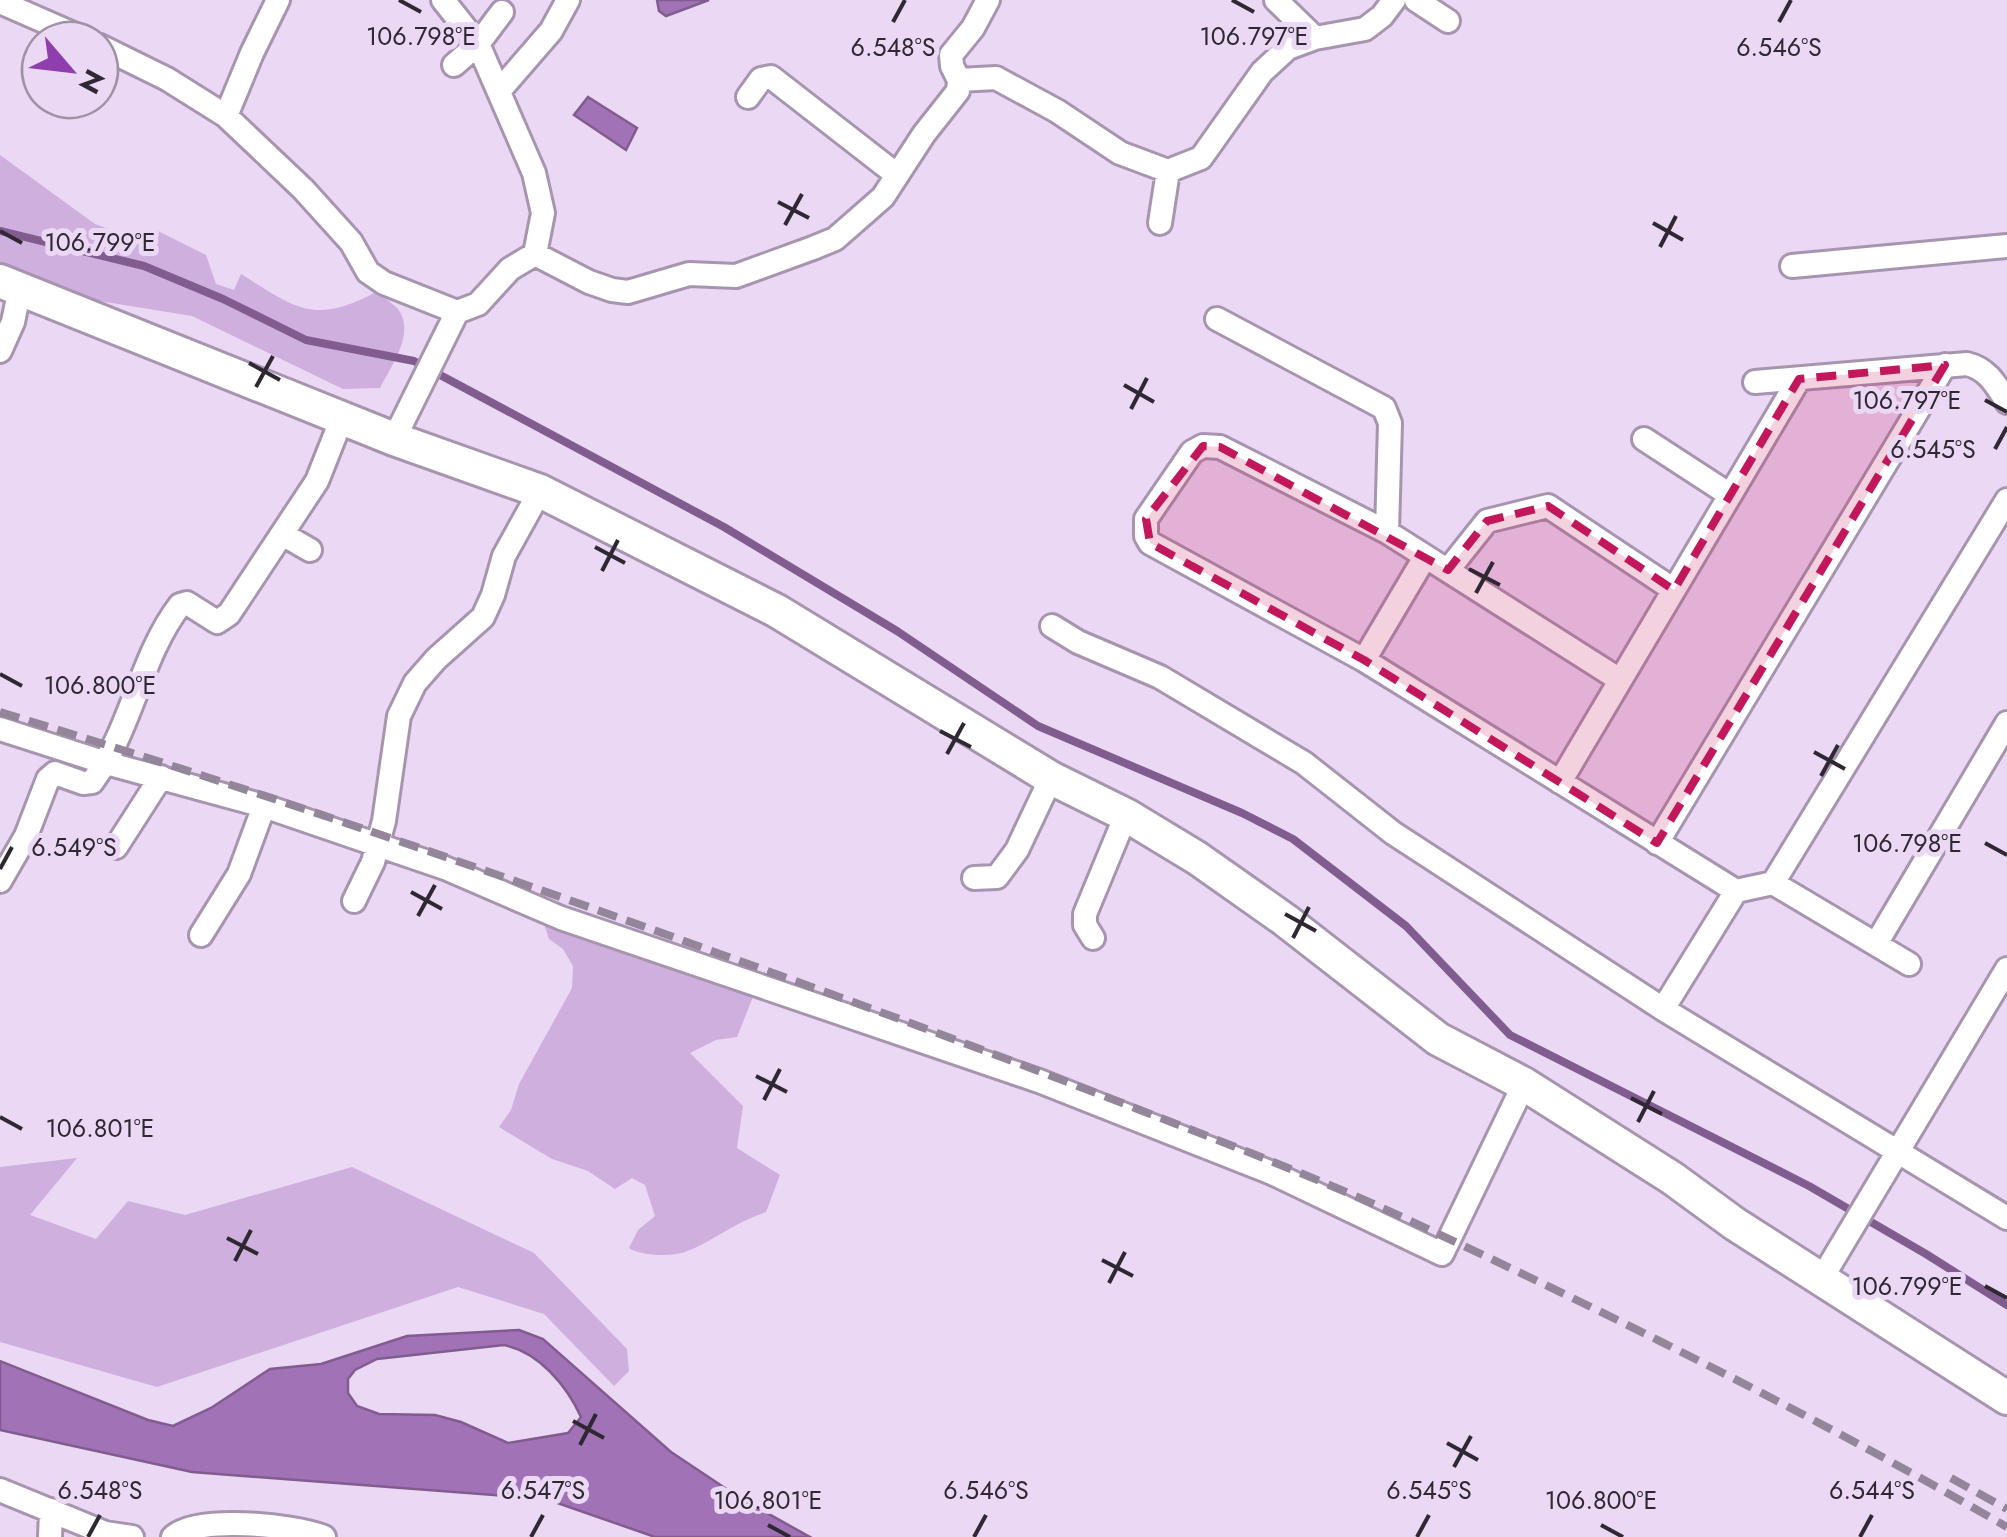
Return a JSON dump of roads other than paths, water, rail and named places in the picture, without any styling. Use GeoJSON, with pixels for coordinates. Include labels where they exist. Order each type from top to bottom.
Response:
{"type":"FeatureCollection","features":[{"type":"Feature","properties":{"kind":"main road"},"geometry":{"type":"LineString","coordinates":[[10,284],[342,418],[401,427],[540,491],[777,611],[1051,778],[1126,815],[1197,858],[1285,920],[1438,1040],[1524,1084],[2007,1398]]}},
{"type":"Feature","properties":{"kind":"street"},"geometry":{"type":"LineString","coordinates":[[226,116],[278,0]]}},
{"type":"Feature","properties":{"kind":"street"},"geometry":{"type":"LineString","coordinates":[[120,56],[168,79],[226,116],[315,202],[351,242],[368,272],[384,283],[457,312],[478,304],[510,269],[535,254],[543,213],[534,173],[478,44],[443,0]]}},
{"type":"Feature","properties":{"kind":"street"},"geometry":{"type":"LineString","coordinates":[[499,91],[551,31],[568,0]]}},
{"type":"Feature","properties":{"kind":"street"},"geometry":{"type":"LineString","coordinates":[[535,254],[612,290],[644,289],[689,274],[736,276],[835,238],[870,211],[958,92],[960,80],[951,55],[988,0]]}},
{"type":"Feature","properties":{"kind":"street"},"geometry":{"type":"LineString","coordinates":[[1276,0],[1315,38]]}},
{"type":"Feature","properties":{"kind":"street"},"geometry":{"type":"LineString","coordinates":[[960,80],[996,78],[1057,111],[1120,153],[1168,171],[1202,158],[1262,72],[1288,48],[1315,38],[1366,29],[1394,0]]}},
{"type":"Feature","properties":{"kind":"street"},"geometry":{"type":"LineString","coordinates":[[1416,0],[1448,21]]}},
{"type":"Feature","properties":{"kind":"street"},"geometry":{"type":"LineString","coordinates":[[0,2],[41,20]]}},
{"type":"Feature","properties":{"kind":"street"},"geometry":{"type":"LineString","coordinates":[[454,65],[478,44],[502,12]]}},
{"type":"Feature","properties":{"kind":"street"},"geometry":{"type":"LineString","coordinates":[[748,97],[762,79],[770,78],[897,175]]}},
{"type":"Feature","properties":{"kind":"street"},"geometry":{"type":"LineString","coordinates":[[1160,223],[1168,171]]}},
{"type":"Feature","properties":{"kind":"street"},"geometry":{"type":"LineString","coordinates":[[1792,266],[2007,246]]}},
{"type":"Feature","properties":{"kind":"street"},"geometry":{"type":"LineString","coordinates":[[0,351],[13,322],[10,284]]}},
{"type":"Feature","properties":{"kind":"street"},"geometry":{"type":"LineString","coordinates":[[401,427],[457,312]]}},
{"type":"Feature","properties":{"kind":"street"},"geometry":{"type":"LineString","coordinates":[[1217,319],[1384,408],[1390,423],[1387,532]]}},
{"type":"Feature","properties":{"kind":"street"},"geometry":{"type":"LineString","coordinates":[[1657,843],[1945,365]]}},
{"type":"Feature","properties":{"kind":"street"},"geometry":{"type":"LineString","coordinates":[[1755,382],[1945,365],[1978,367],[2007,402]]}},
{"type":"Feature","properties":{"kind":"street"},"geometry":{"type":"LineString","coordinates":[[1560,782],[1799,379]]}},
{"type":"Feature","properties":{"kind":"street"},"geometry":{"type":"LineString","coordinates":[[0,881],[26,836],[48,778],[55,773],[92,782],[106,764],[180,605],[188,602],[218,622],[229,614],[318,481],[342,418]]}},
{"type":"Feature","properties":{"kind":"street"},"geometry":{"type":"LineString","coordinates":[[1644,438],[1730,495]]}},
{"type":"Feature","properties":{"kind":"street"},"geometry":{"type":"LineString","coordinates":[[1620,680],[1387,532],[1220,447],[1192,452],[1146,519],[1144,527],[1150,543],[1364,660],[1736,892]]}},
{"type":"Feature","properties":{"kind":"street"},"geometry":{"type":"LineString","coordinates":[[354,901],[373,862],[384,821],[399,716],[415,683],[483,617],[504,556],[540,491]]}},
{"type":"Feature","properties":{"kind":"street"},"geometry":{"type":"LineString","coordinates":[[1772,883],[2007,500]]}},
{"type":"Feature","properties":{"kind":"street"},"geometry":{"type":"LineString","coordinates":[[1448,570],[1487,521],[1548,506],[1674,590]]}},
{"type":"Feature","properties":{"kind":"street"},"geometry":{"type":"LineString","coordinates":[[284,535],[310,550]]}},
{"type":"Feature","properties":{"kind":"street"},"geometry":{"type":"LineString","coordinates":[[1364,660],[1425,557]]}},
{"type":"Feature","properties":{"kind":"street"},"geometry":{"type":"LineString","coordinates":[[1052,626],[1078,642],[1160,677],[1304,763],[1394,833],[1664,1008],[2007,1218]]}},
{"type":"Feature","properties":{"kind":"street"},"geometry":{"type":"LineString","coordinates":[[1876,944],[2007,723]]}},
{"type":"Feature","properties":{"kind":"street"},"geometry":{"type":"LineString","coordinates":[[0,729],[106,764],[264,806],[444,868],[561,918],[1039,1082],[1272,1173],[1442,1254],[1524,1084]]}},
{"type":"Feature","properties":{"kind":"street"},"geometry":{"type":"LineString","coordinates":[[116,847],[161,777]]}},
{"type":"Feature","properties":{"kind":"street"},"geometry":{"type":"LineString","coordinates":[[974,878],[997,877],[1018,850],[1051,778]]}},
{"type":"Feature","properties":{"kind":"street"},"geometry":{"type":"LineString","coordinates":[[202,935],[240,874],[264,806]]}},
{"type":"Feature","properties":{"kind":"street"},"geometry":{"type":"LineString","coordinates":[[1093,938],[1084,925],[1085,914],[1126,815]]}},
{"type":"Feature","properties":{"kind":"street"},"geometry":{"type":"LineString","coordinates":[[1664,1008],[1736,892],[1772,883],[1909,964]]}},
{"type":"Feature","properties":{"kind":"street"},"geometry":{"type":"LineString","coordinates":[[1822,1278],[2007,969]]}},
{"type":"Feature","properties":{"kind":"street"},"geometry":{"type":"LineString","coordinates":[[0,1490],[105,1533],[132,1537]]}},
{"type":"Feature","properties":{"kind":"street"},"geometry":{"type":"LineString","coordinates":[[50,1537],[51,1510]]}},
{"type":"Feature","properties":{"kind":"street"},"geometry":{"type":"LineString","coordinates":[[173,1537],[198,1524],[304,1529],[324,1537]]}},
{"type":"Feature","properties":{"kind":"waterway"},"geometry":{"type":"LineString","coordinates":[[0,231],[144,266],[306,340],[414,361],[724,527],[897,631],[1038,726],[1242,813],[1293,839],[1406,926],[1510,1035],[1809,1186],[2007,1305]]}},
{"type":"Feature","properties":{"kind":"railway"},"geometry":{"type":"LineString","coordinates":[[0,712],[277,800],[552,894],[944,1036],[1285,1167],[1415,1223],[1640,1331],[1862,1446],[2007,1527]]}},
{"type":"Feature","properties":{"kind":"railway"},"geometry":{"type":"LineString","coordinates":[[1951,1478],[2007,1509]]}}]}
